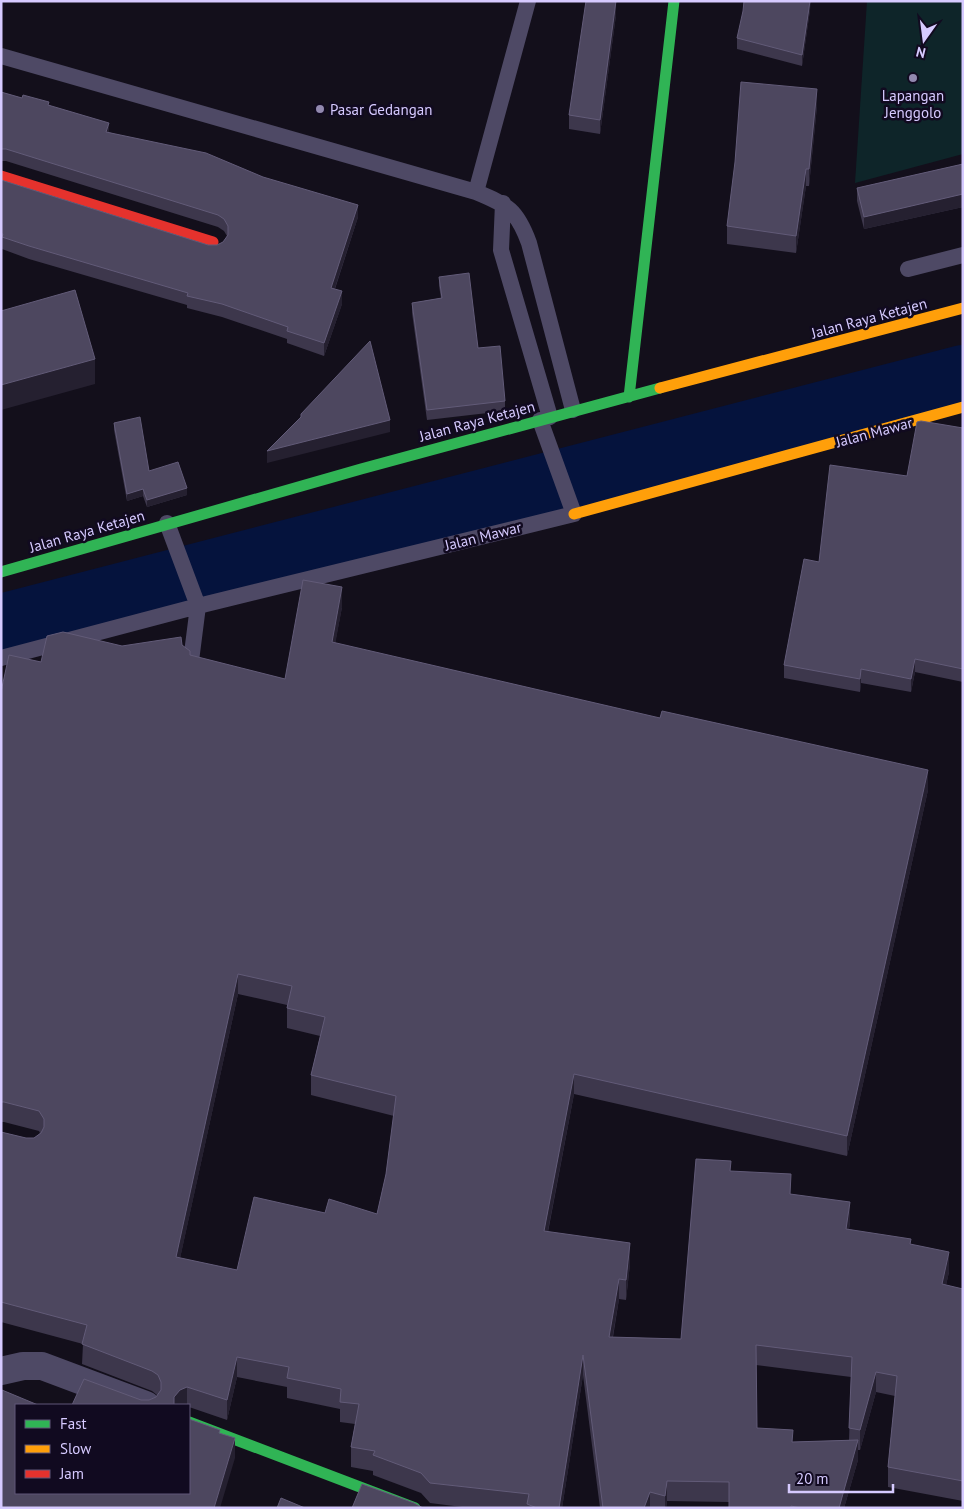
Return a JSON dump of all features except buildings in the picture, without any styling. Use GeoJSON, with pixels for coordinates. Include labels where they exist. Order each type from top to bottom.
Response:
{"type":"FeatureCollection","features":[{"type":"Feature","properties":{"kind":"street"},"geometry":{"type":"LineString","coordinates":[[629,397],[674,1]]}},
{"type":"Feature","properties":{"kind":"street"},"geometry":{"type":"LineString","coordinates":[[1,176],[213,242]]}},
{"type":"Feature","properties":{"kind":"street","name":"Jalan Raya Ketajen"},"geometry":{"type":"LineString","coordinates":[[1,572],[167,522],[573,410],[629,397],[963,308]]}},
{"type":"Feature","properties":{"kind":"street","name":"Jalan Mawar"},"geometry":{"type":"LineString","coordinates":[[571,507],[963,408]]}},
{"type":"Feature","properties":{"kind":"street"},"geometry":{"type":"LineString","coordinates":[[1,1371],[23,1366],[42,1366],[143,1404]]}},
{"type":"Feature","properties":{"kind":"street"},"geometry":{"type":"LineString","coordinates":[[190,1422],[415,1508]]}},
{"type":"Feature","properties":{"kind":"lane"},"geometry":{"type":"LineString","coordinates":[[476,192],[528,1]]}},
{"type":"Feature","properties":{"kind":"lane"},"geometry":{"type":"LineString","coordinates":[[1,56],[476,192],[503,203],[521,221],[530,243],[573,410]]}},
{"type":"Feature","properties":{"kind":"lane"},"geometry":{"type":"LineString","coordinates":[[503,203],[501,250],[545,418],[551,451],[571,507]]}},
{"type":"Feature","properties":{"kind":"lane"},"geometry":{"type":"LineString","coordinates":[[908,269],[963,255]]}},
{"type":"Feature","properties":{"kind":"lane","name":"Jalan Mawar"},"geometry":{"type":"LineString","coordinates":[[1,658],[195,599],[571,507]]}},
{"type":"Feature","properties":{"kind":"lane"},"geometry":{"type":"LineString","coordinates":[[167,522],[195,599],[191,661]]}},
{"type":"Feature","properties":{"kind":"green space","name":"Lapangan Jenggolo"},"geometry":{"type":"Polygon","coordinates":[[[867,1],[963,1],[963,154],[855,183],[867,1]]]}},
{"type":"Feature","properties":{"kind":"waterway"},"geometry":{"type":"LineString","coordinates":[[1,625],[963,376]]}},
{"type":"Feature","properties":{"kind":"traffic: fast"},"geometry":{"type":"LineString","coordinates":[[629,397],[674,1]]}},
{"type":"Feature","properties":{"kind":"traffic: fast"},"geometry":{"type":"LineString","coordinates":[[1,572],[361,469],[660,388]]}},
{"type":"Feature","properties":{"kind":"traffic: fast"},"geometry":{"type":"LineString","coordinates":[[190,1422],[415,1508]]}},
{"type":"Feature","properties":{"kind":"traffic: slow"},"geometry":{"type":"LineString","coordinates":[[660,388],[963,308]]}},
{"type":"Feature","properties":{"kind":"traffic: slow"},"geometry":{"type":"LineString","coordinates":[[574,514],[963,407]]}},
{"type":"Feature","properties":{"kind":"traffic: jam"},"geometry":{"type":"LineString","coordinates":[[1,176],[213,242]]}},
{"type":"Feature","properties":{"kind":"place","name":"Lapangan Jenggolo"},"geometry":{"type":"Point","coordinates":[913,78]}},
{"type":"Feature","properties":{"kind":"place","name":"Pasar Gedangan"},"geometry":{"type":"Point","coordinates":[320,109]}}]}
